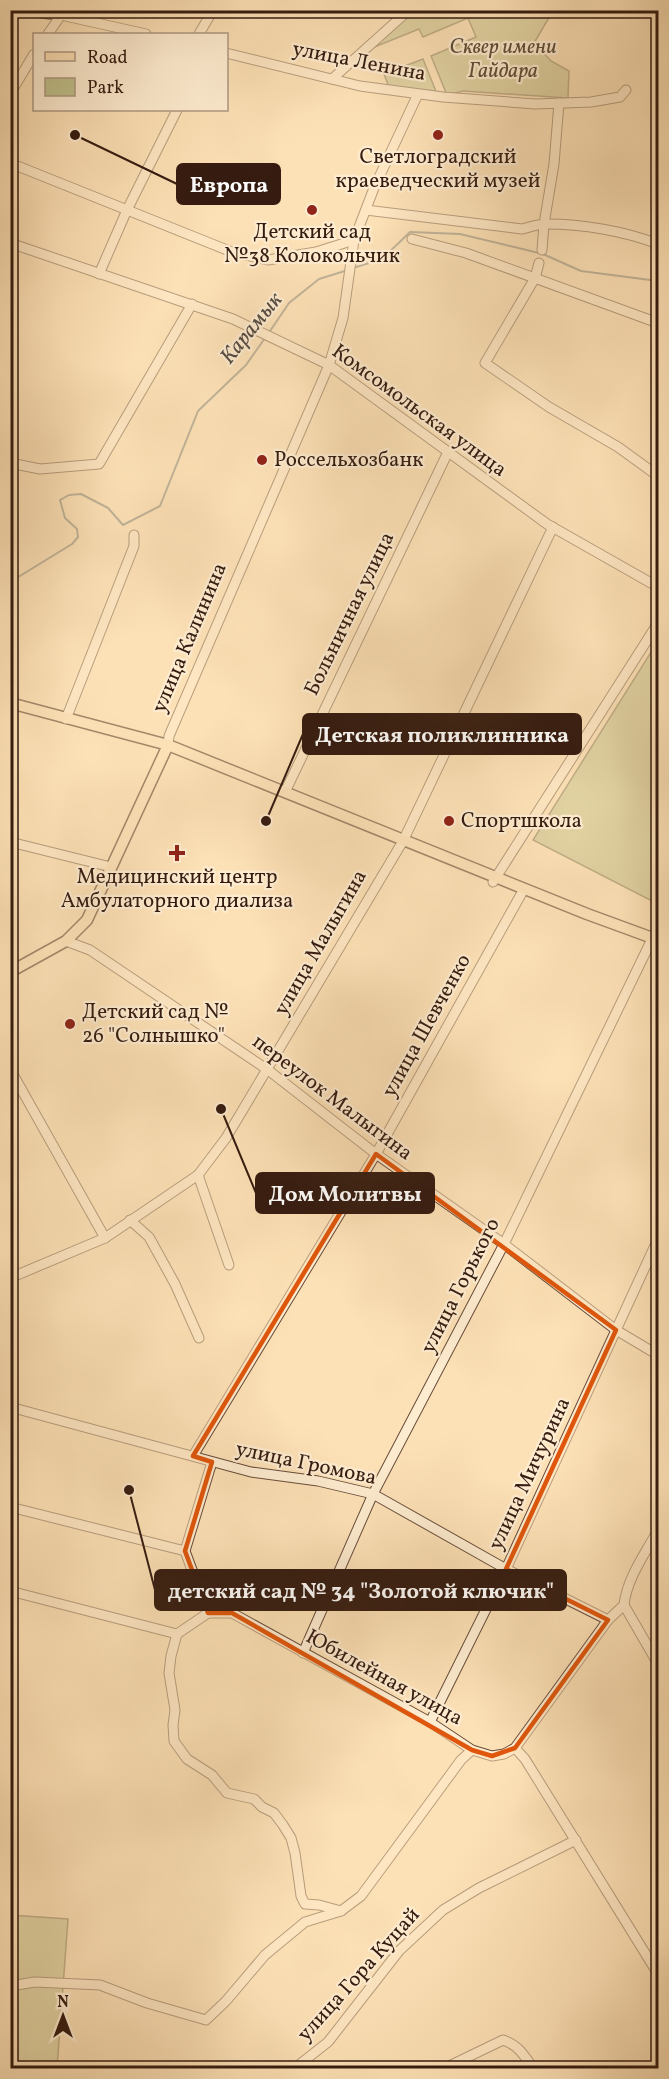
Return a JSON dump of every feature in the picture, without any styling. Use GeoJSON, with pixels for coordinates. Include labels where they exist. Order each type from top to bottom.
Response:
{"type":"FeatureCollection","features":[{"type":"Feature","properties":{"kind":"main road"},"geometry":{"type":"LineString","coordinates":[[28,10],[63,13]]}},
{"type":"Feature","properties":{"kind":"main road"},"geometry":{"type":"LineString","coordinates":[[10,703],[164,743],[285,792],[401,843]]}},
{"type":"Feature","properties":{"kind":"main road"},"geometry":{"type":"LineString","coordinates":[[164,743],[401,843],[655,942]]}},
{"type":"Feature","properties":{"kind":"main road","name":"улица Калинина"},"geometry":{"type":"LineString","coordinates":[[10,970],[66,941],[87,920],[164,743]]}},
{"type":"Feature","properties":{"kind":"main road"},"geometry":{"type":"LineString","coordinates":[[10,970],[65,937],[84,917],[110,867]]}},
{"type":"Feature","properties":{"kind":"street"},"geometry":{"type":"LineString","coordinates":[[200,33],[213,10]]}},
{"type":"Feature","properties":{"kind":"street"},"geometry":{"type":"LineString","coordinates":[[333,79],[409,10]]}},
{"type":"Feature","properties":{"kind":"street"},"geometry":{"type":"LineString","coordinates":[[49,33],[63,13],[142,33]]}},
{"type":"Feature","properties":{"kind":"street","name":"улица Ленина"},"geometry":{"type":"LineString","coordinates":[[228,53],[360,86],[441,97],[523,103],[560,103],[610,100],[620,97],[626,90]]}},
{"type":"Feature","properties":{"kind":"street"},"geometry":{"type":"LineString","coordinates":[[10,94],[33,56]]}},
{"type":"Feature","properties":{"kind":"street"},"geometry":{"type":"LineString","coordinates":[[10,163],[231,252],[268,260],[316,252],[354,240],[418,93]]}},
{"type":"Feature","properties":{"kind":"street"},"geometry":{"type":"LineString","coordinates":[[542,250],[560,103]]}},
{"type":"Feature","properties":{"kind":"street"},"geometry":{"type":"LineString","coordinates":[[99,274],[127,210],[176,111]]}},
{"type":"Feature","properties":{"kind":"street"},"geometry":{"type":"LineString","coordinates":[[366,210],[522,229],[544,224],[631,234],[658,244]]}},
{"type":"Feature","properties":{"kind":"street"},"geometry":{"type":"LineString","coordinates":[[412,239],[466,253],[658,323]]}},
{"type":"Feature","properties":{"kind":"street","name":"улица Калинина"},"geometry":{"type":"LineString","coordinates":[[164,743],[329,365],[343,318],[354,240]]}},
{"type":"Feature","properties":{"kind":"street","name":"Комсомольская улица"},"geometry":{"type":"LineString","coordinates":[[10,243],[233,319],[329,365],[553,527],[658,587]]}},
{"type":"Feature","properties":{"kind":"street"},"geometry":{"type":"LineString","coordinates":[[539,263],[534,278],[485,363],[549,407],[618,447],[658,476]]}},
{"type":"Feature","properties":{"kind":"street"},"geometry":{"type":"LineString","coordinates":[[10,463],[40,470],[99,464],[192,304]]}},
{"type":"Feature","properties":{"kind":"street","name":"Больничная улица"},"geometry":{"type":"LineString","coordinates":[[285,792],[448,452]]}},
{"type":"Feature","properties":{"kind":"street","name":"улица Малыгина"},"geometry":{"type":"LineString","coordinates":[[10,1278],[105,1238],[198,1174],[226,1138],[401,843],[553,527]]}},
{"type":"Feature","properties":{"kind":"street"},"geometry":{"type":"LineString","coordinates":[[66,719],[134,546],[134,535]]}},
{"type":"Feature","properties":{"kind":"street"},"geometry":{"type":"LineString","coordinates":[[494,880],[658,623]]}},
{"type":"Feature","properties":{"kind":"street"},"geometry":{"type":"LineString","coordinates":[[10,842],[110,867]]}},
{"type":"Feature","properties":{"kind":"street","name":"улица Шевченко"},"geometry":{"type":"LineString","coordinates":[[193,1456],[376,1154],[523,892]]}},
{"type":"Feature","properties":{"kind":"street","name":"переулок Малыгина"},"geometry":{"type":"LineString","coordinates":[[66,941],[90,950],[267,1070],[376,1154],[504,1244],[616,1330],[658,1355]]}},
{"type":"Feature","properties":{"kind":"street","name":"улица Горького"},"geometry":{"type":"LineString","coordinates":[[303,1653],[373,1494],[504,1244],[634,975],[655,942]]}},
{"type":"Feature","properties":{"kind":"street"},"geometry":{"type":"LineString","coordinates":[[10,1069],[105,1238]]}},
{"type":"Feature","properties":{"kind":"street"},"geometry":{"type":"LineString","coordinates":[[198,1174],[229,1265]]}},
{"type":"Feature","properties":{"kind":"street"},"geometry":{"type":"LineString","coordinates":[[130,1220],[150,1237],[175,1284],[199,1338]]}},
{"type":"Feature","properties":{"kind":"street","name":"улица Мичурина"},"geometry":{"type":"LineString","coordinates":[[430,1722],[506,1569],[658,1239]]}},
{"type":"Feature","properties":{"kind":"street","name":"улица Громова"},"geometry":{"type":"LineString","coordinates":[[10,1407],[251,1472],[318,1482],[373,1494],[506,1569],[608,1620]]}},
{"type":"Feature","properties":{"kind":"street"},"geometry":{"type":"LineString","coordinates":[[213,1461],[186,1551],[208,1613],[177,1634],[171,1656],[169,1673],[175,1710],[174,1741],[187,1759],[212,1775],[227,1793],[254,1799],[284,1825],[293,1846],[301,1896],[305,1904],[341,1911]]}},
{"type":"Feature","properties":{"kind":"street"},"geometry":{"type":"LineString","coordinates":[[10,1507],[186,1551]]}},
{"type":"Feature","properties":{"kind":"street"},"geometry":{"type":"LineString","coordinates":[[658,1530],[631,1579],[625,1594],[624,1605],[658,1664]]}},
{"type":"Feature","properties":{"kind":"street"},"geometry":{"type":"LineString","coordinates":[[10,1591],[177,1634]]}},
{"type":"Feature","properties":{"kind":"street"},"geometry":{"type":"LineString","coordinates":[[624,1605],[608,1620],[518,1745],[658,1974]]}},
{"type":"Feature","properties":{"kind":"street","name":"Юбилейная улица"},"geometry":{"type":"LineString","coordinates":[[208,1613],[232,1613],[430,1722],[472,1750],[492,1756],[504,1754],[518,1745]]}},
{"type":"Feature","properties":{"kind":"street"},"geometry":{"type":"LineString","coordinates":[[10,1986],[35,1982],[100,1985],[206,2020],[273,1948],[306,1922],[341,1911],[361,1896],[462,1760],[472,1750]]}},
{"type":"Feature","properties":{"kind":"street","name":"улица Гора Куцай"},"geometry":{"type":"LineString","coordinates":[[296,2068],[328,2042],[399,1951],[443,1910],[479,1888],[576,1840]]}},
{"type":"Feature","properties":{"kind":"street"},"geometry":{"type":"LineString","coordinates":[[445,2068],[502,2040],[521,2050],[533,2068]]}},
{"type":"Feature","properties":{"kind":"highlighted area"},"geometry":{"type":"Polygon","coordinates":[[[376,1154],[616,1330],[506,1569],[608,1620],[515,1748],[492,1756],[472,1750],[232,1613],[208,1613],[185,1551],[212,1462],[193,1456],[376,1154]]]}},
{"type":"Feature","properties":{"kind":"green space","name":"Сквер имени Гайдара"},"geometry":{"type":"Polygon","coordinates":[[[413,11],[553,11],[534,43],[551,61],[569,71],[568,98],[463,91],[447,95],[431,56],[476,37],[468,18],[423,37],[419,29],[372,48],[413,11]]]}},
{"type":"Feature","properties":{"kind":"green space"},"geometry":{"type":"Polygon","coordinates":[[[423,59],[437,94],[389,87],[384,74],[423,59]]]}},
{"type":"Feature","properties":{"kind":"green space"},"geometry":{"type":"Polygon","coordinates":[[[658,641],[658,904],[533,840],[658,641]]]}},
{"type":"Feature","properties":{"kind":"green space"},"geometry":{"type":"Polygon","coordinates":[[[10,1915],[68,1919],[57,2068],[11,2068],[10,1915]]]}},
{"type":"Feature","properties":{"kind":"waterway","name":"Карамык"},"geometry":{"type":"LineString","coordinates":[[353,268],[382,259],[410,232],[460,234],[543,254],[581,271],[658,281]]}},
{"type":"Feature","properties":{"kind":"waterway","name":"Карамык"},"geometry":{"type":"LineString","coordinates":[[268,334],[289,303],[319,279],[348,270]]}},
{"type":"Feature","properties":{"kind":"waterway","name":"Карамык"},"geometry":{"type":"LineString","coordinates":[[10,577],[15,579],[72,544],[78,537],[77,529],[65,518],[60,500],[69,495],[81,494],[108,508],[123,525],[160,506],[198,411],[246,365],[265,338]]}},
{"type":"Feature","properties":{"kind":"place","name":"Европа"},"geometry":{"type":"Point","coordinates":[75,135]}},
{"type":"Feature","properties":{"kind":"place","name":"Светлоградский краеведческий музей"},"geometry":{"type":"Point","coordinates":[438,135]}},
{"type":"Feature","properties":{"kind":"place","name":"Детский сад №38 Колокольчик"},"geometry":{"type":"Point","coordinates":[312,210]}},
{"type":"Feature","properties":{"kind":"place","name":"Россельхозбанк"},"geometry":{"type":"Point","coordinates":[262,460]}},
{"type":"Feature","properties":{"kind":"place","name":"Детская поликлинника"},"geometry":{"type":"Point","coordinates":[266,821]}},
{"type":"Feature","properties":{"kind":"place","name":"Спортшкола"},"geometry":{"type":"Point","coordinates":[449,821]}},
{"type":"Feature","properties":{"kind":"place","name":"Медицинский центр Амбулаторного диализа"},"geometry":{"type":"Point","coordinates":[177,853]}},
{"type":"Feature","properties":{"kind":"place","name":"Детский сад № 26 \"Солнышко\""},"geometry":{"type":"Point","coordinates":[70,1024]}},
{"type":"Feature","properties":{"kind":"place","name":"Дом Молитвы"},"geometry":{"type":"Point","coordinates":[221,1109]}},
{"type":"Feature","properties":{"kind":"place","name":"детский сад № 34 \"Золотой ключик\""},"geometry":{"type":"Point","coordinates":[129,1490]}}]}
